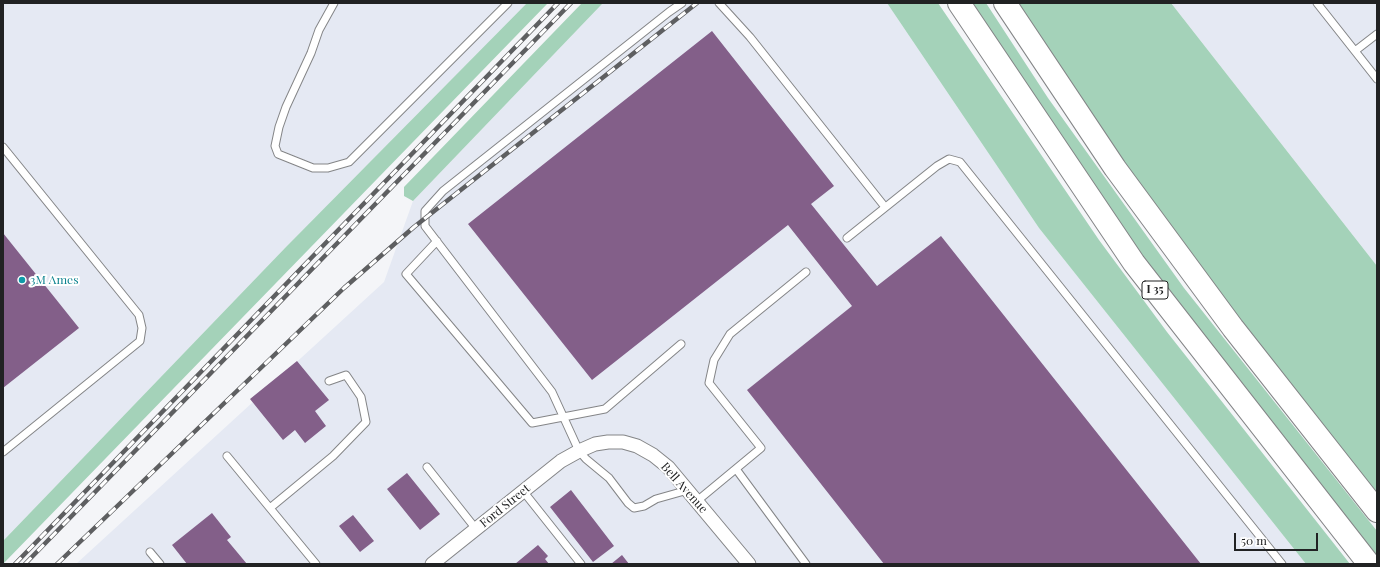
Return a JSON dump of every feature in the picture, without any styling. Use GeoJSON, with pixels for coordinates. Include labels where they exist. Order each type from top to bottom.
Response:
{"type":"FeatureCollection","features":[{"type":"Feature","properties":{"kind":"highway","name":"I 35"},"geometry":{"type":"LineString","coordinates":[[959,3],[1134,264],[1369,564]]}},
{"type":"Feature","properties":{"kind":"highway"},"geometry":{"type":"LineString","coordinates":[[1005,3],[1115,168],[1233,328],[1377,511]]}},
{"type":"Feature","properties":{"kind":"street","name":"Bell Avenue"},"geometry":{"type":"LineString","coordinates":[[579,451],[595,444],[623,442],[637,446],[653,454],[668,467],[688,490],[748,564]]}},
{"type":"Feature","properties":{"kind":"street","name":"Ford Street"},"geometry":{"type":"LineString","coordinates":[[432,564],[561,461],[579,451]]}},
{"type":"Feature","properties":{"kind":"lane"},"geometry":{"type":"LineString","coordinates":[[334,3],[320,30],[286,107],[275,146],[278,154],[313,168],[328,168],[349,162],[508,3]]}},
{"type":"Feature","properties":{"kind":"lane"},"geometry":{"type":"LineString","coordinates":[[682,3],[443,191],[425,211],[425,226],[552,392],[579,451],[586,459],[609,478],[628,503],[634,508],[644,506],[656,499],[688,490]]}},
{"type":"Feature","properties":{"kind":"lane"},"geometry":{"type":"LineString","coordinates":[[720,3],[750,37],[885,206]]}},
{"type":"Feature","properties":{"kind":"lane"},"geometry":{"type":"LineString","coordinates":[[1317,3],[1377,79]]}},
{"type":"Feature","properties":{"kind":"lane"},"geometry":{"type":"LineString","coordinates":[[1355,51],[1377,34]]}},
{"type":"Feature","properties":{"kind":"lane"},"geometry":{"type":"LineString","coordinates":[[3,147],[139,315],[142,328],[140,340],[3,452]]}},
{"type":"Feature","properties":{"kind":"lane"},"geometry":{"type":"LineString","coordinates":[[847,238],[885,206],[938,166],[949,159],[960,162],[1282,564]]}},
{"type":"Feature","properties":{"kind":"lane"},"geometry":{"type":"LineString","coordinates":[[437,241],[406,274],[532,423],[605,409],[681,344]]}},
{"type":"Feature","properties":{"kind":"lane"},"geometry":{"type":"LineString","coordinates":[[697,501],[761,448],[709,383],[714,360],[730,334],[806,272]]}},
{"type":"Feature","properties":{"kind":"lane"},"geometry":{"type":"LineString","coordinates":[[270,508],[333,456],[366,422],[361,397],[346,375],[328,380]]}},
{"type":"Feature","properties":{"kind":"lane"},"geometry":{"type":"LineString","coordinates":[[227,456],[316,564]]}},
{"type":"Feature","properties":{"kind":"lane"},"geometry":{"type":"LineString","coordinates":[[427,467],[476,529]]}},
{"type":"Feature","properties":{"kind":"lane"},"geometry":{"type":"LineString","coordinates":[[736,469],[806,564]]}},
{"type":"Feature","properties":{"kind":"lane"},"geometry":{"type":"LineString","coordinates":[[524,491],[581,564]]}},
{"type":"Feature","properties":{"kind":"lane"},"geometry":{"type":"LineString","coordinates":[[150,552],[160,564]]}},
{"type":"Feature","properties":{"kind":"shaded area"},"geometry":{"type":"Polygon","coordinates":[[[3,3],[527,3],[285,248],[3,541],[3,3]]]}},
{"type":"Feature","properties":{"kind":"shaded area"},"geometry":{"type":"Polygon","coordinates":[[[603,3],[887,3],[1039,228],[1306,564],[76,564],[384,282],[413,201],[603,3]]]}},
{"type":"Feature","properties":{"kind":"shaded area"},"geometry":{"type":"Polygon","coordinates":[[[1171,3],[1377,3],[1377,266],[1171,3]]]}},
{"type":"Feature","properties":{"kind":"green space"},"geometry":{"type":"Polygon","coordinates":[[[527,3],[548,3],[3,564],[3,541],[285,248],[527,3]]]}},
{"type":"Feature","properties":{"kind":"green space"},"geometry":{"type":"Polygon","coordinates":[[[582,3],[603,3],[413,201],[404,196],[404,187],[582,3]]]}},
{"type":"Feature","properties":{"kind":"green space"},"geometry":{"type":"Polygon","coordinates":[[[887,3],[938,3],[1099,240],[1167,332],[1350,564],[1306,564],[1039,228],[887,3]]]}},
{"type":"Feature","properties":{"kind":"green space"},"geometry":{"type":"Polygon","coordinates":[[[968,3],[986,3],[1048,98],[1184,288],[1377,531],[1377,557],[1148,269],[968,3]]]}},
{"type":"Feature","properties":{"kind":"green space"},"geometry":{"type":"Polygon","coordinates":[[[1014,3],[1171,3],[1377,266],[1377,493],[1187,254],[1014,3]]]}},
{"type":"Feature","properties":{"kind":"building"},"geometry":{"type":"Polygon","coordinates":[[[712,31],[834,186],[811,204],[877,286],[941,236],[1201,564],[884,564],[747,390],[852,306],[788,225],[592,380],[468,224],[712,31]]]}},
{"type":"Feature","properties":{"kind":"building","name":"3M Ames"},"geometry":{"type":"Polygon","coordinates":[[[3,233],[79,328],[3,388],[3,233]]]}},
{"type":"Feature","properties":{"kind":"building"},"geometry":{"type":"Polygon","coordinates":[[[297,361],[329,400],[315,411],[326,426],[305,443],[295,430],[283,440],[250,399],[297,361]]]}},
{"type":"Feature","properties":{"kind":"building"},"geometry":{"type":"Polygon","coordinates":[[[407,473],[440,514],[420,530],[387,489],[407,473]]]}},
{"type":"Feature","properties":{"kind":"building"},"geometry":{"type":"Polygon","coordinates":[[[571,490],[614,546],[593,562],[550,507],[571,490]]]}},
{"type":"Feature","properties":{"kind":"building"},"geometry":{"type":"Polygon","coordinates":[[[212,513],[231,537],[227,540],[247,564],[187,564],[172,545],[212,513]]]}},
{"type":"Feature","properties":{"kind":"building"},"geometry":{"type":"Polygon","coordinates":[[[353,515],[374,541],[360,552],[339,526],[353,515]]]}},
{"type":"Feature","properties":{"kind":"building"},"geometry":{"type":"Polygon","coordinates":[[[538,545],[548,556],[545,559],[549,564],[515,564],[538,545]]]}},
{"type":"Feature","properties":{"kind":"building"},"geometry":{"type":"Polygon","coordinates":[[[622,555],[629,564],[611,564],[622,555]]]}},
{"type":"Feature","properties":{"kind":"railway"},"geometry":{"type":"LineString","coordinates":[[15,564],[558,3]]}},
{"type":"Feature","properties":{"kind":"railway"},"geometry":{"type":"LineString","coordinates":[[25,564],[571,3]]}},
{"type":"Feature","properties":{"kind":"railway"},"geometry":{"type":"LineString","coordinates":[[57,564],[344,288],[414,227],[697,3]]}},
{"type":"Feature","properties":{"kind":"place","name":"3M Ames"},"geometry":{"type":"Point","coordinates":[22,280]}}]}
